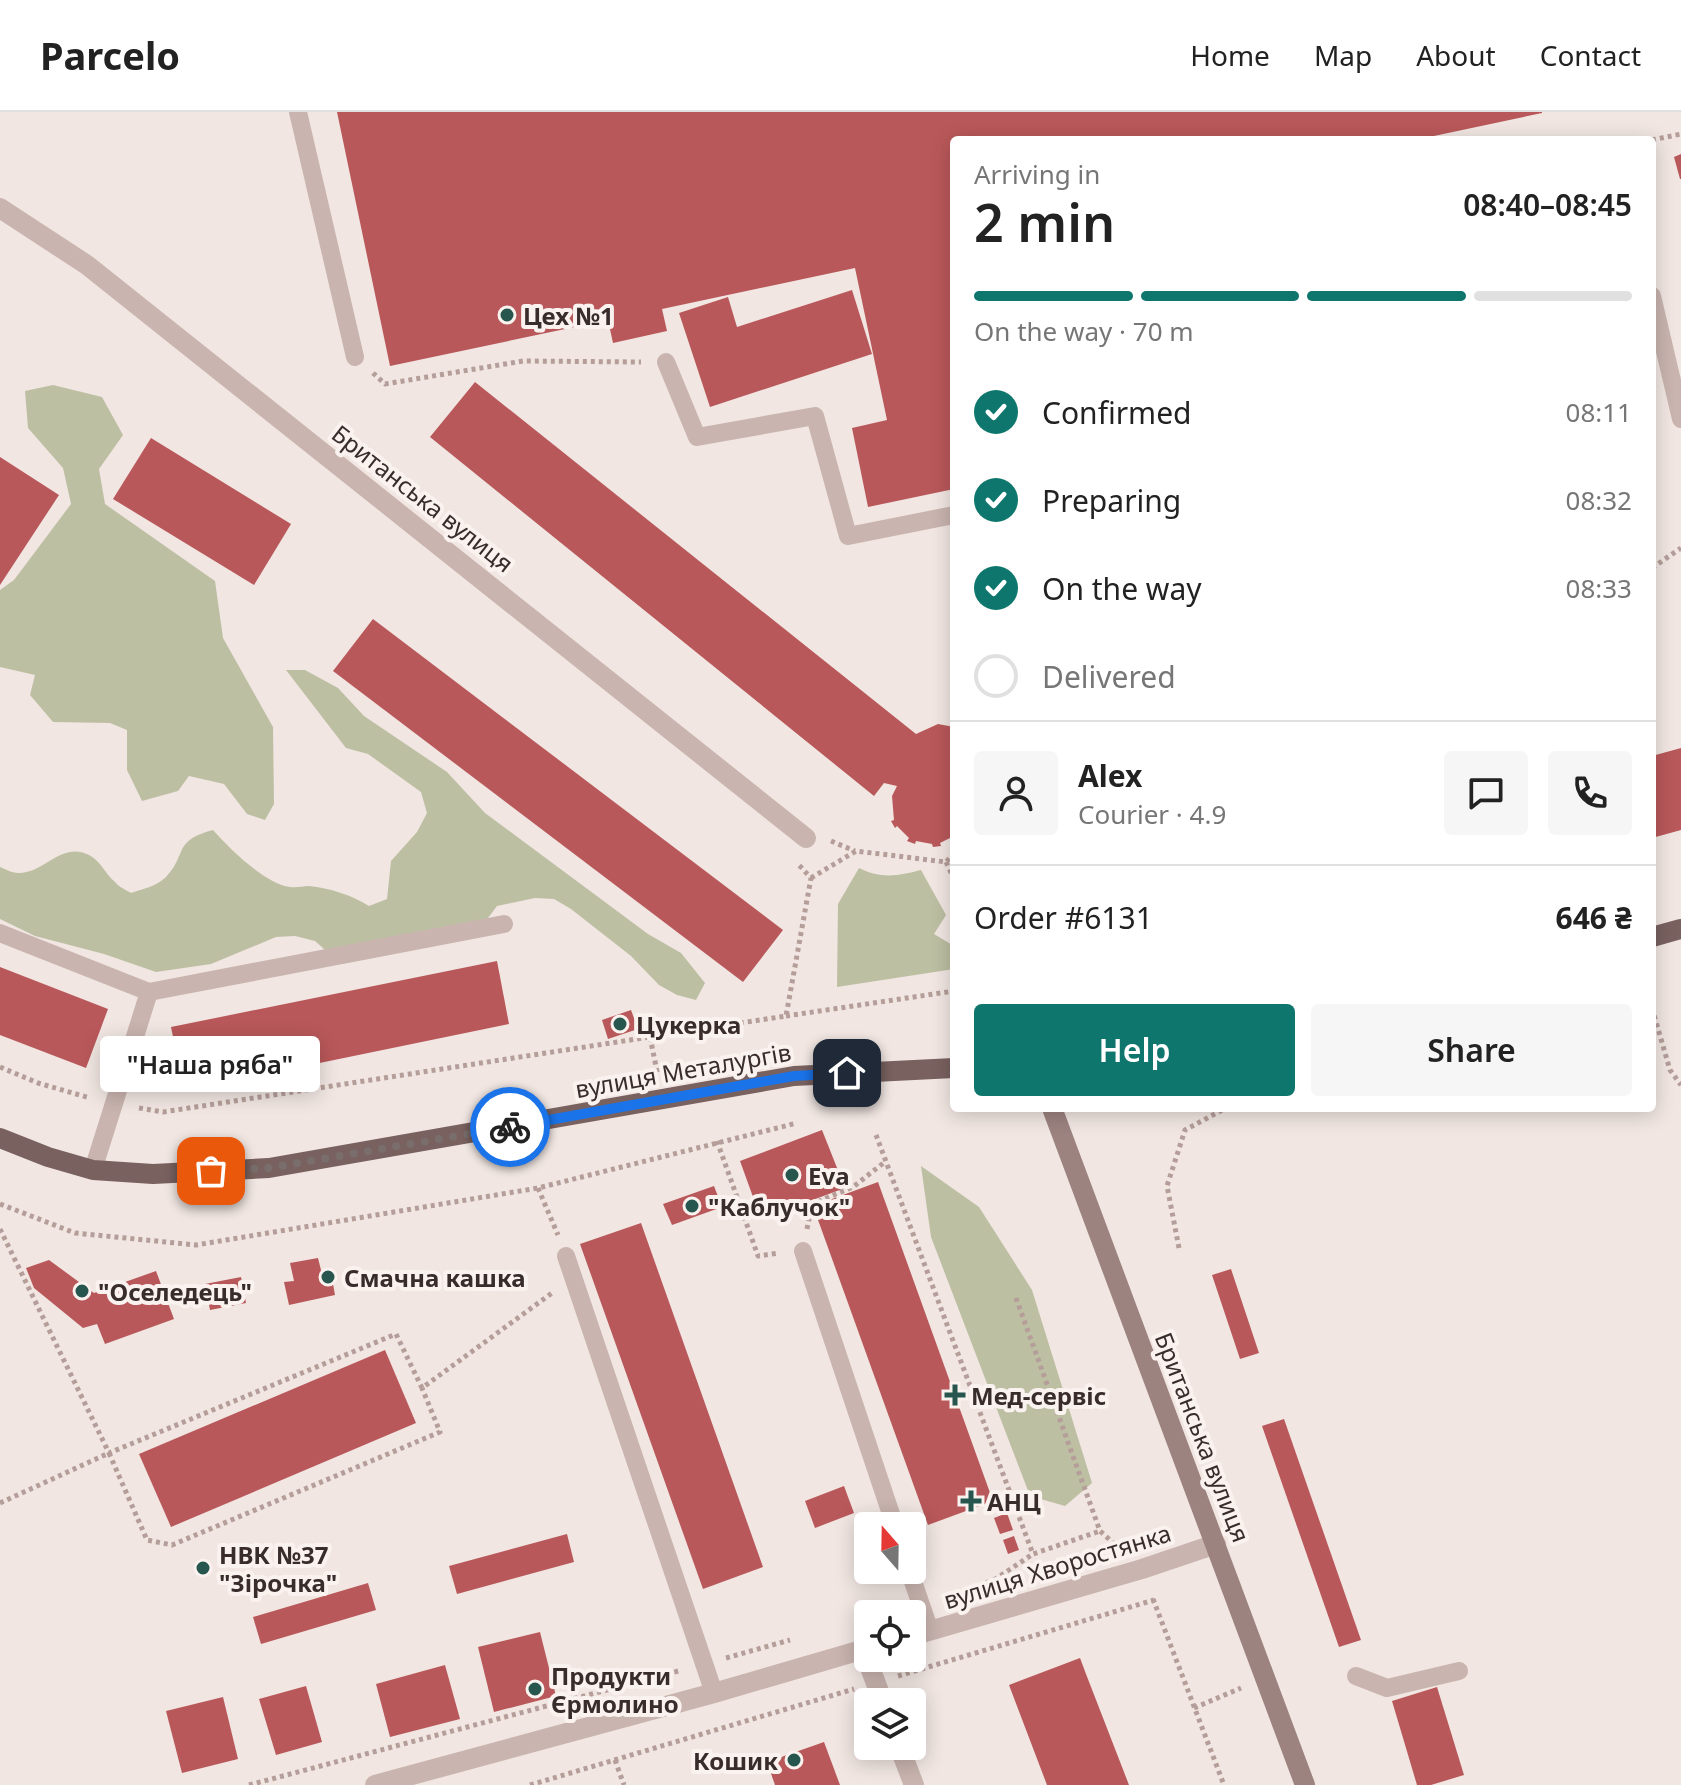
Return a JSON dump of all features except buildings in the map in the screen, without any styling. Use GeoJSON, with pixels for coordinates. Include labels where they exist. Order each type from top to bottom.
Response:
{"type":"FeatureCollection","features":[{"type":"Feature","properties":{"kind":"main road"},"geometry":{"type":"LineString","coordinates":[[1656,936],[1681,929]]}},
{"type":"Feature","properties":{"kind":"main road","name":"вулиця Металургів"},"geometry":{"type":"LineString","coordinates":[[0,1138],[93,1170],[153,1174],[269,1168],[794,1076],[950,1068]]}},
{"type":"Feature","properties":{"kind":"main road","name":"Британська вулиця"},"geometry":{"type":"LineString","coordinates":[[1054,1112],[1305,1785]]}},
{"type":"Feature","properties":{"kind":"street","name":"Британська вулиця"},"geometry":{"type":"LineString","coordinates":[[0,208],[99,274],[806,838]]}},
{"type":"Feature","properties":{"kind":"street","name":"вулиця Хворостянка"},"geometry":{"type":"LineString","coordinates":[[926,1632],[1142,1569],[1216,1544]]}},
{"type":"Feature","properties":{"kind":"street"},"geometry":{"type":"LineString","coordinates":[[375,1785],[854,1652]]}},
{"type":"Feature","properties":{"kind":"street"},"geometry":{"type":"LineString","coordinates":[[904,1760],[914,1785]]}},
{"type":"Feature","properties":{"kind":"lane"},"geometry":{"type":"LineString","coordinates":[[298,112],[355,357]]}},
{"type":"Feature","properties":{"kind":"lane"},"geometry":{"type":"LineString","coordinates":[[1656,334],[1660,372],[1681,419]]}},
{"type":"Feature","properties":{"kind":"lane"},"geometry":{"type":"LineString","coordinates":[[666,362],[697,437],[815,416],[848,536],[950,516]]}},
{"type":"Feature","properties":{"kind":"lane"},"geometry":{"type":"LineString","coordinates":[[0,933],[149,992],[504,924]]}},
{"type":"Feature","properties":{"kind":"lane"},"geometry":{"type":"LineString","coordinates":[[93,1170],[149,992]]}},
{"type":"Feature","properties":{"kind":"lane"},"geometry":{"type":"LineString","coordinates":[[803,1251],[890,1512]]}},
{"type":"Feature","properties":{"kind":"lane"},"geometry":{"type":"LineString","coordinates":[[566,1256],[714,1693]]}},
{"type":"Feature","properties":{"kind":"lane"},"geometry":{"type":"LineString","coordinates":[[1356,1676],[1387,1688],[1459,1671]]}},
{"type":"Feature","properties":{"kind":"path"},"geometry":{"type":"LineString","coordinates":[[1656,139],[1681,134]]}},
{"type":"Feature","properties":{"kind":"path"},"geometry":{"type":"LineString","coordinates":[[355,357],[385,384],[523,361],[666,362]]}},
{"type":"Feature","properties":{"kind":"path"},"geometry":{"type":"LineString","coordinates":[[1656,565],[1681,548]]}},
{"type":"Feature","properties":{"kind":"path"},"geometry":{"type":"LineString","coordinates":[[786,1016],[811,878],[856,851],[950,864]]}},
{"type":"Feature","properties":{"kind":"path"},"geometry":{"type":"LineString","coordinates":[[946,862],[950,858]]}},
{"type":"Feature","properties":{"kind":"path"},"geometry":{"type":"LineString","coordinates":[[795,860],[811,878]]}},
{"type":"Feature","properties":{"kind":"path"},"geometry":{"type":"LineString","coordinates":[[946,862],[950,870]]}},
{"type":"Feature","properties":{"kind":"path"},"geometry":{"type":"LineString","coordinates":[[0,1067],[38,1083],[112,1105],[163,1112],[950,992]]}},
{"type":"Feature","properties":{"kind":"path"},"geometry":{"type":"LineString","coordinates":[[1656,1022],[1670,1070],[1681,1085]]}},
{"type":"Feature","properties":{"kind":"path"},"geometry":{"type":"LineString","coordinates":[[650,1037],[663,1100]]}},
{"type":"Feature","properties":{"kind":"path"},"geometry":{"type":"LineString","coordinates":[[1179,1248],[1167,1186],[1185,1130],[1219,1112]]}},
{"type":"Feature","properties":{"kind":"path"},"geometry":{"type":"LineString","coordinates":[[0,1204],[75,1233],[196,1245],[538,1188],[797,1123]]}},
{"type":"Feature","properties":{"kind":"path"},"geometry":{"type":"LineString","coordinates":[[876,1135],[1033,1554]]}},
{"type":"Feature","properties":{"kind":"path"},"geometry":{"type":"LineString","coordinates":[[717,1141],[758,1256],[803,1251],[812,1204],[853,1187],[886,1161]]}},
{"type":"Feature","properties":{"kind":"path"},"geometry":{"type":"LineString","coordinates":[[538,1188],[566,1256]]}},
{"type":"Feature","properties":{"kind":"path"},"geometry":{"type":"LineString","coordinates":[[0,1229],[109,1453],[147,1540],[172,1545],[440,1432],[396,1334],[109,1453],[0,1503]]}},
{"type":"Feature","properties":{"kind":"path"},"geometry":{"type":"LineString","coordinates":[[422,1388],[573,1279]]}},
{"type":"Feature","properties":{"kind":"path"},"geometry":{"type":"LineString","coordinates":[[1016,1298],[1100,1531],[1142,1569],[1224,1785]]}},
{"type":"Feature","properties":{"kind":"path"},"geometry":{"type":"LineString","coordinates":[[926,1602],[994,1580],[1033,1554],[1100,1531]]}},
{"type":"Feature","properties":{"kind":"path"},"geometry":{"type":"LineString","coordinates":[[891,1688],[1154,1600]]}},
{"type":"Feature","properties":{"kind":"path"},"geometry":{"type":"LineString","coordinates":[[249,1785],[794,1639]]}},
{"type":"Feature","properties":{"kind":"path"},"geometry":{"type":"LineString","coordinates":[[1194,1708],[1265,1678]]}},
{"type":"Feature","properties":{"kind":"path"},"geometry":{"type":"LineString","coordinates":[[530,1785],[854,1698]]}},
{"type":"Feature","properties":{"kind":"path"},"geometry":{"type":"LineString","coordinates":[[615,1760],[624,1785]]}},
{"type":"Feature","properties":{"kind":"green space"},"geometry":{"type":"Polygon","coordinates":[[[53,385],[102,397],[123,435],[99,469],[105,504],[215,581],[223,638],[273,727],[274,804],[265,820],[247,814],[224,784],[189,776],[178,791],[142,801],[127,770],[127,730],[110,723],[53,722],[30,695],[35,675],[0,667],[0,590],[14,580],[71,504],[63,468],[28,428],[25,391],[53,385]]]}},
{"type":"Feature","properties":{"kind":"green space"},"geometry":{"type":"Polygon","coordinates":[[[286,670],[305,670],[338,688],[364,716],[447,772],[485,813],[648,934],[681,953],[705,983],[696,1000],[677,995],[659,985],[631,956],[554,899],[535,898],[497,906],[485,922],[432,946],[341,964],[315,941],[295,936],[276,937],[211,964],[156,972],[104,954],[35,936],[0,919],[0,867],[16,873],[27,872],[61,855],[79,852],[93,858],[117,884],[131,893],[162,880],[173,869],[182,849],[191,839],[213,830],[248,864],[280,884],[332,890],[369,906],[387,899],[391,861],[417,832],[427,813],[421,792],[368,754],[346,748],[286,670]]]}},
{"type":"Feature","properties":{"kind":"green space"},"geometry":{"type":"Polygon","coordinates":[[[859,868],[890,875],[921,870],[946,915],[934,934],[950,944],[950,970],[837,987],[838,904],[859,868]]]}},
{"type":"Feature","properties":{"kind":"green space"},"geometry":{"type":"Polygon","coordinates":[[[921,1166],[979,1207],[1032,1290],[1092,1483],[1065,1506],[1030,1496],[931,1237],[921,1166]]]}},
{"type":"Feature","properties":{"kind":"way so far"},"geometry":{"type":"LineString","coordinates":[[211,1171],[269,1168],[510,1127]]}},
{"type":"Feature","properties":{"kind":"place","name":"Цех №1"},"geometry":{"type":"Point","coordinates":[507,315]}},
{"type":"Feature","properties":{"kind":"place","name":"Цукерка"},"geometry":{"type":"Point","coordinates":[620,1024]}},
{"type":"Feature","properties":{"kind":"place","name":"\"Наша ряба\""},"geometry":{"type":"Point","coordinates":[211,1171]}},
{"type":"Feature","properties":{"kind":"place","name":"Eva"},"geometry":{"type":"Point","coordinates":[792,1175]}},
{"type":"Feature","properties":{"kind":"place","name":"\"Каблучок\""},"geometry":{"type":"Point","coordinates":[692,1206]}},
{"type":"Feature","properties":{"kind":"place","name":"Смачна кашка"},"geometry":{"type":"Point","coordinates":[328,1277]}},
{"type":"Feature","properties":{"kind":"place","name":"\"Оселедець\""},"geometry":{"type":"Point","coordinates":[82,1291]}},
{"type":"Feature","properties":{"kind":"place","name":"Мед-сервіс"},"geometry":{"type":"Point","coordinates":[955,1395]}},
{"type":"Feature","properties":{"kind":"place","name":"АНЦ"},"geometry":{"type":"Point","coordinates":[971,1501]}},
{"type":"Feature","properties":{"kind":"place","name":"НВК №37 \"Зірочка\""},"geometry":{"type":"Point","coordinates":[203,1568]}},
{"type":"Feature","properties":{"kind":"place","name":"Продукти Єрмолино"},"geometry":{"type":"Point","coordinates":[535,1689]}},
{"type":"Feature","properties":{"kind":"place","name":"Кошик"},"geometry":{"type":"Point","coordinates":[794,1760]}},
{"type":"Feature","properties":{"kind":"route"},"geometry":{"type":"LineString","coordinates":[[510,1127],[794,1076],[847,1073]]}}]}
